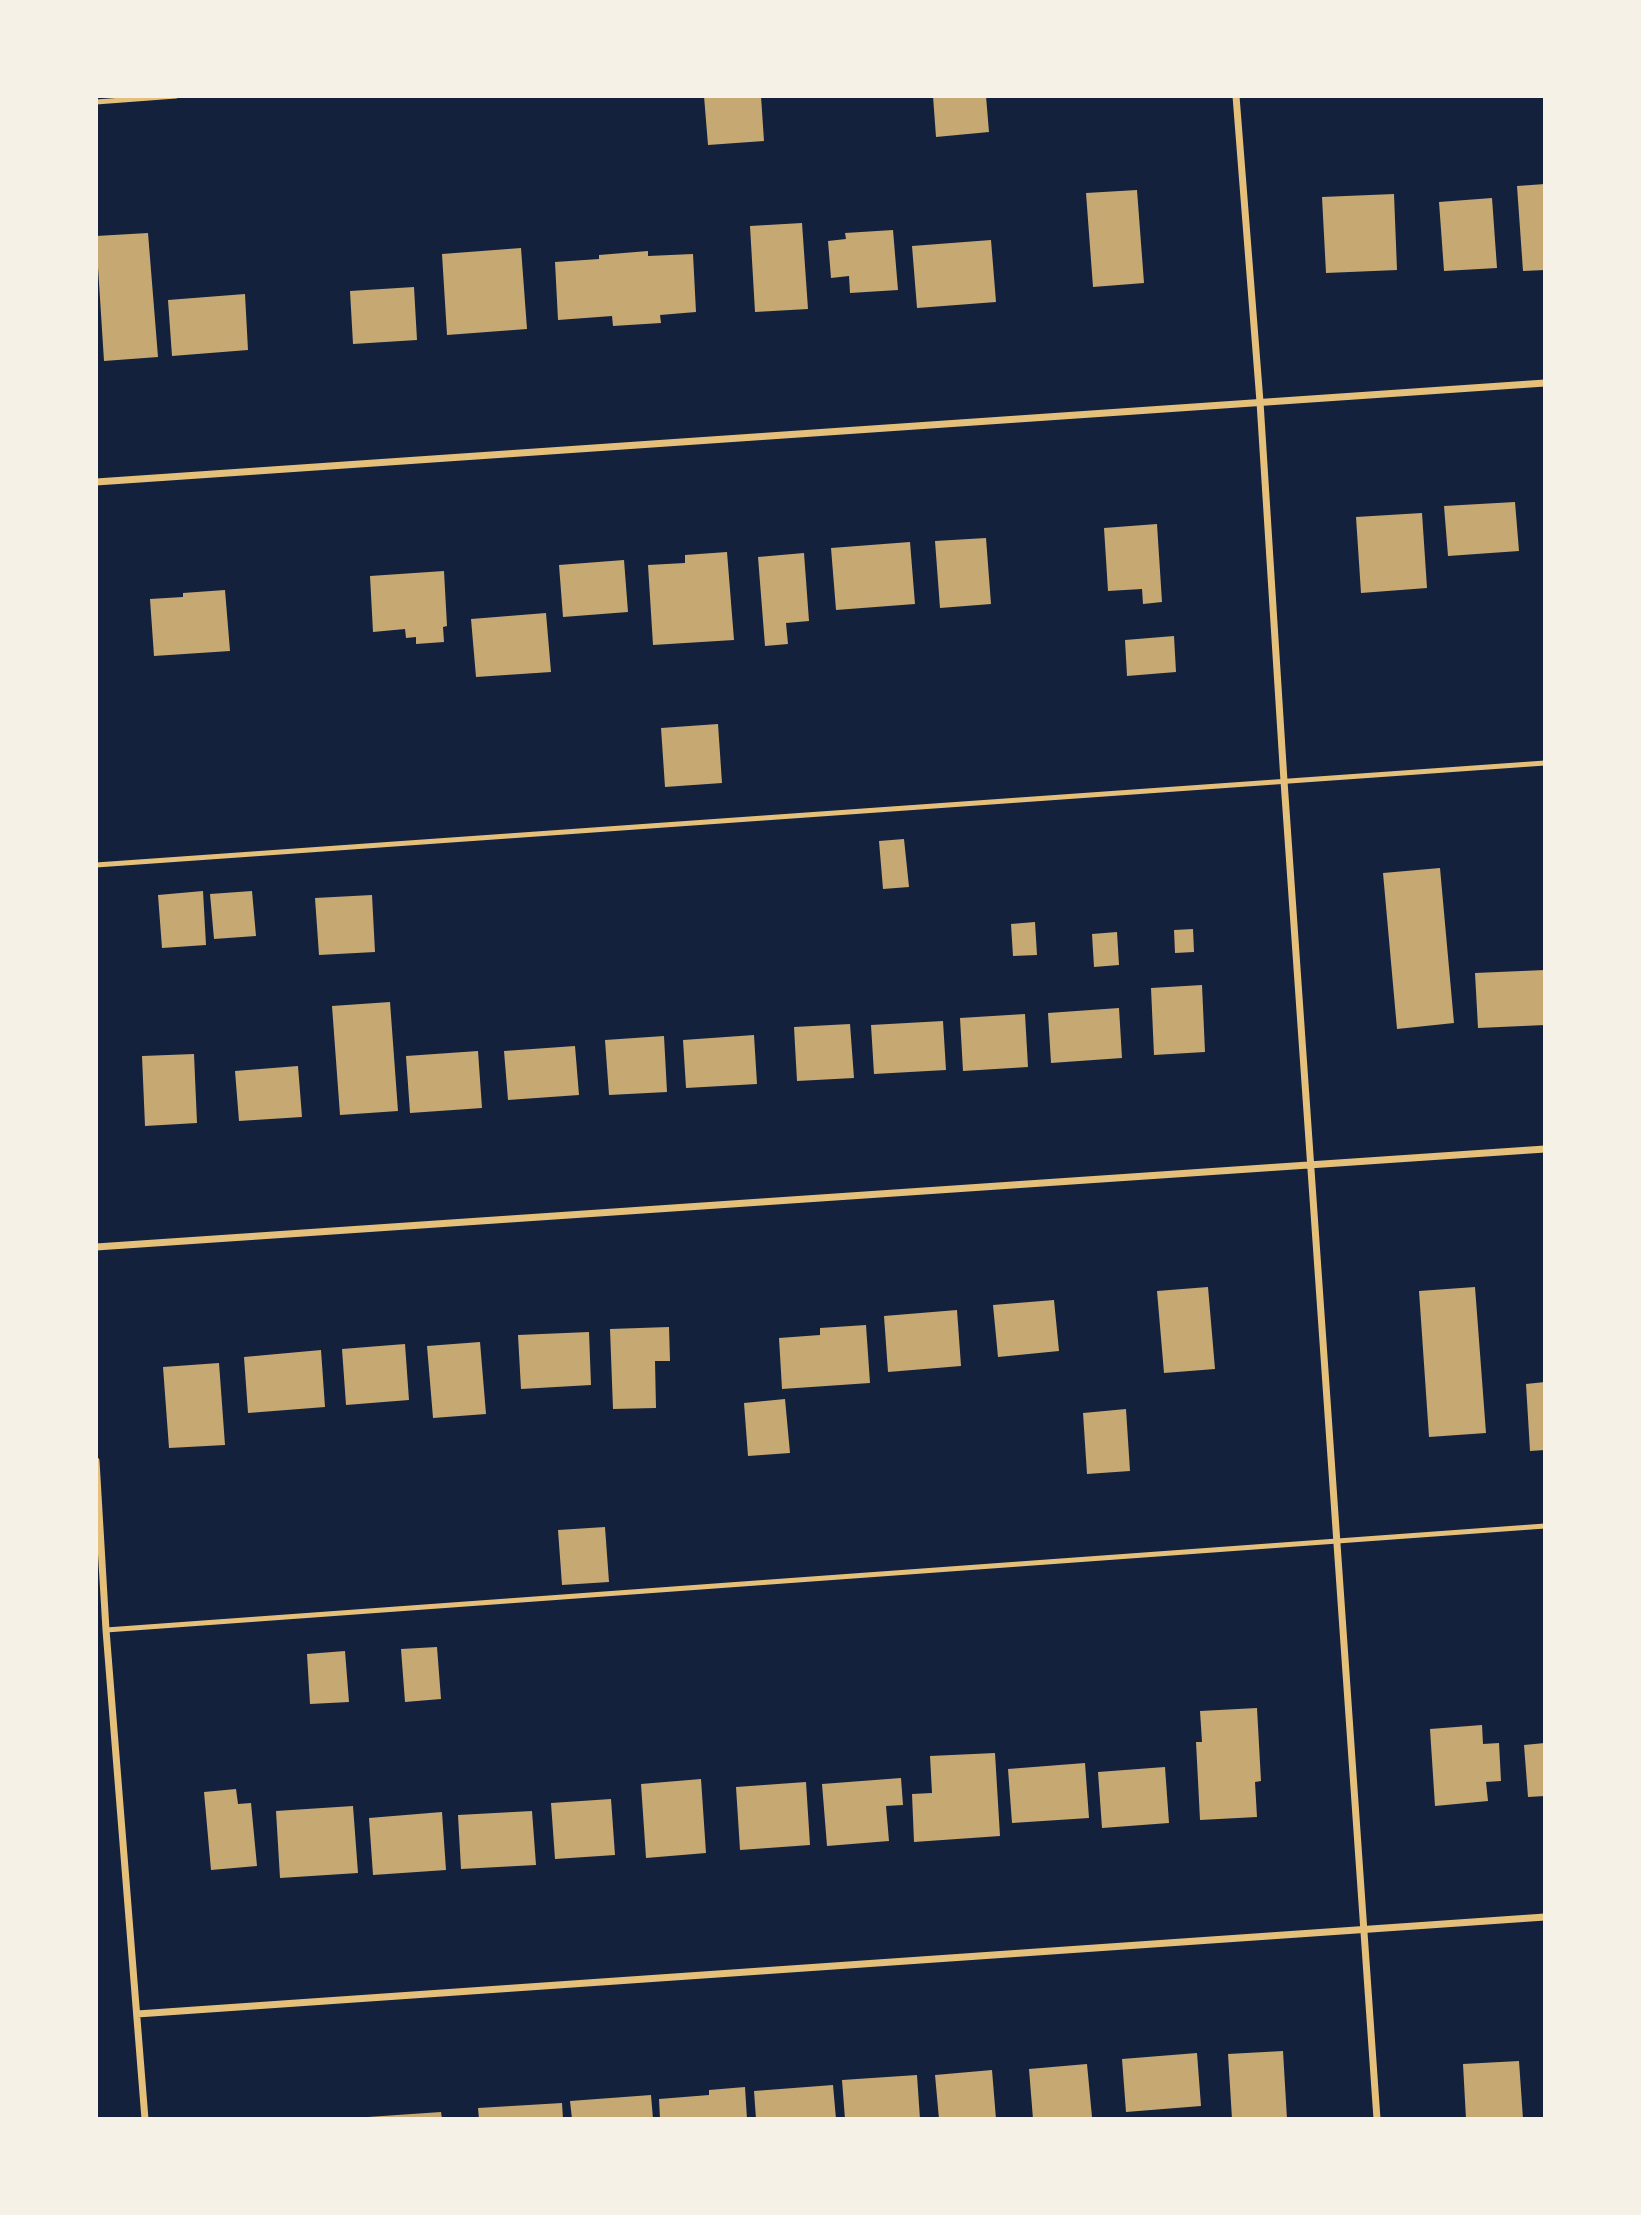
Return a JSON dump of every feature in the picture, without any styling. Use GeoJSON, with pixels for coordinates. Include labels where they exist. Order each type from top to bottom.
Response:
{"type":"FeatureCollection","features":[{"type":"Feature","properties":{"kind":"street"},"geometry":{"type":"LineString","coordinates":[[1236,96],[1260,402],[1377,2119]]}},
{"type":"Feature","properties":{"kind":"street"},"geometry":{"type":"LineString","coordinates":[[96,482],[1545,383]]}},
{"type":"Feature","properties":{"kind":"street"},"geometry":{"type":"LineString","coordinates":[[96,1247],[1545,1150]]}},
{"type":"Feature","properties":{"kind":"street"},"geometry":{"type":"LineString","coordinates":[[96,1461],[106,1630],[145,2119]]}},
{"type":"Feature","properties":{"kind":"street"},"geometry":{"type":"LineString","coordinates":[[137,2014],[1545,1917]]}},
{"type":"Feature","properties":{"kind":"lane"},"geometry":{"type":"LineString","coordinates":[[96,102],[176,96]]}},
{"type":"Feature","properties":{"kind":"lane"},"geometry":{"type":"LineString","coordinates":[[96,865],[1545,763]]}},
{"type":"Feature","properties":{"kind":"lane"},"geometry":{"type":"LineString","coordinates":[[106,1630],[1545,1526]]}},
{"type":"Feature","properties":{"kind":"building"},"geometry":{"type":"Polygon","coordinates":[[[704,96],[761,96],[764,141],[708,145],[704,96]]]}},
{"type":"Feature","properties":{"kind":"building"},"geometry":{"type":"Polygon","coordinates":[[[933,96],[986,96],[989,132],[936,137],[933,96]]]}},
{"type":"Feature","properties":{"kind":"building"},"geometry":{"type":"Polygon","coordinates":[[[1545,184],[1545,270],[1523,271],[1517,186],[1545,184]]]}},
{"type":"Feature","properties":{"kind":"building"},"geometry":{"type":"Polygon","coordinates":[[[1137,190],[1144,283],[1093,287],[1086,193],[1137,190]]]}},
{"type":"Feature","properties":{"kind":"building"},"geometry":{"type":"Polygon","coordinates":[[[1394,194],[1397,270],[1326,273],[1322,197],[1394,194]]]}},
{"type":"Feature","properties":{"kind":"building"},"geometry":{"type":"Polygon","coordinates":[[[1492,198],[1497,268],[1444,271],[1439,202],[1492,198]]]}},
{"type":"Feature","properties":{"kind":"building"},"geometry":{"type":"Polygon","coordinates":[[[802,223],[808,309],[755,312],[750,226],[802,223]]]}},
{"type":"Feature","properties":{"kind":"building"},"geometry":{"type":"Polygon","coordinates":[[[893,230],[898,290],[850,293],[849,276],[831,278],[828,241],[846,239],[845,233],[893,230]]]}},
{"type":"Feature","properties":{"kind":"building"},"geometry":{"type":"Polygon","coordinates":[[[148,233],[158,357],[104,361],[96,236],[148,233]]]}},
{"type":"Feature","properties":{"kind":"building"},"geometry":{"type":"Polygon","coordinates":[[[991,240],[996,302],[917,308],[912,246],[991,240]]]}},
{"type":"Feature","properties":{"kind":"building"},"geometry":{"type":"Polygon","coordinates":[[[521,248],[527,329],[447,335],[442,254],[521,248]]]}},
{"type":"Feature","properties":{"kind":"building"},"geometry":{"type":"Polygon","coordinates":[[[648,251],[648,256],[693,254],[696,312],[660,315],[661,323],[613,326],[612,316],[558,320],[555,262],[599,259],[599,255],[648,251]]]}},
{"type":"Feature","properties":{"kind":"building"},"geometry":{"type":"Polygon","coordinates":[[[414,287],[417,340],[353,344],[350,291],[414,287]]]}},
{"type":"Feature","properties":{"kind":"building"},"geometry":{"type":"Polygon","coordinates":[[[245,294],[248,350],[172,356],[168,300],[245,294]]]}},
{"type":"Feature","properties":{"kind":"building"},"geometry":{"type":"Polygon","coordinates":[[[1515,502],[1519,551],[1448,556],[1444,506],[1515,502]]]}},
{"type":"Feature","properties":{"kind":"building"},"geometry":{"type":"Polygon","coordinates":[[[1422,513],[1427,588],[1361,593],[1356,517],[1422,513]]]}},
{"type":"Feature","properties":{"kind":"building"},"geometry":{"type":"Polygon","coordinates":[[[1157,524],[1162,602],[1143,604],[1142,589],[1108,591],[1104,528],[1157,524]]]}},
{"type":"Feature","properties":{"kind":"building"},"geometry":{"type":"Polygon","coordinates":[[[986,538],[991,604],[940,608],[935,541],[986,538]]]}},
{"type":"Feature","properties":{"kind":"building"},"geometry":{"type":"Polygon","coordinates":[[[910,542],[915,604],[836,610],[831,548],[910,542]]]}},
{"type":"Feature","properties":{"kind":"building"},"geometry":{"type":"Polygon","coordinates":[[[727,552],[734,640],[653,645],[648,565],[685,563],[685,555],[727,552]]]}},
{"type":"Feature","properties":{"kind":"building"},"geometry":{"type":"Polygon","coordinates":[[[804,553],[809,621],[786,623],[788,644],[765,646],[758,557],[804,553]]]}},
{"type":"Feature","properties":{"kind":"building"},"geometry":{"type":"Polygon","coordinates":[[[624,560],[628,612],[563,617],[559,565],[624,560]]]}},
{"type":"Feature","properties":{"kind":"building"},"geometry":{"type":"Polygon","coordinates":[[[444,571],[447,626],[443,627],[444,642],[416,644],[416,637],[406,638],[405,629],[373,632],[370,576],[444,571]]]}},
{"type":"Feature","properties":{"kind":"building"},"geometry":{"type":"Polygon","coordinates":[[[225,590],[230,651],[154,656],[150,599],[225,590]]]}},
{"type":"Feature","properties":{"kind":"building"},"geometry":{"type":"Polygon","coordinates":[[[546,613],[551,672],[476,677],[471,619],[546,613]]]}},
{"type":"Feature","properties":{"kind":"building"},"geometry":{"type":"Polygon","coordinates":[[[1174,636],[1176,672],[1127,676],[1125,640],[1174,636]]]}},
{"type":"Feature","properties":{"kind":"building"},"geometry":{"type":"Polygon","coordinates":[[[718,724],[722,783],[665,787],[661,728],[718,724]]]}},
{"type":"Feature","properties":{"kind":"building"},"geometry":{"type":"Polygon","coordinates":[[[904,839],[909,887],[883,889],[879,841],[904,839]]]}},
{"type":"Feature","properties":{"kind":"building"},"geometry":{"type":"Polygon","coordinates":[[[1440,868],[1454,1023],[1397,1029],[1383,873],[1440,868]]]}},
{"type":"Feature","properties":{"kind":"building"},"geometry":{"type":"Polygon","coordinates":[[[203,891],[206,945],[162,948],[158,895],[203,891]]]}},
{"type":"Feature","properties":{"kind":"building"},"geometry":{"type":"Polygon","coordinates":[[[252,891],[256,936],[214,939],[210,894],[252,891]]]}},
{"type":"Feature","properties":{"kind":"building"},"geometry":{"type":"Polygon","coordinates":[[[372,895],[375,952],[319,955],[315,898],[372,895]]]}},
{"type":"Feature","properties":{"kind":"building"},"geometry":{"type":"Polygon","coordinates":[[[1035,922],[1037,955],[1013,956],[1011,924],[1035,922]]]}},
{"type":"Feature","properties":{"kind":"building"},"geometry":{"type":"Polygon","coordinates":[[[1193,929],[1194,952],[1175,953],[1174,930],[1193,929]]]}},
{"type":"Feature","properties":{"kind":"building"},"geometry":{"type":"Polygon","coordinates":[[[1117,932],[1119,965],[1094,967],[1092,934],[1117,932]]]}},
{"type":"Feature","properties":{"kind":"building"},"geometry":{"type":"Polygon","coordinates":[[[1545,970],[1545,1025],[1478,1028],[1475,973],[1545,970]]]}},
{"type":"Feature","properties":{"kind":"building"},"geometry":{"type":"Polygon","coordinates":[[[1202,985],[1205,1052],[1154,1055],[1151,988],[1202,985]]]}},
{"type":"Feature","properties":{"kind":"building"},"geometry":{"type":"Polygon","coordinates":[[[390,1002],[398,1111],[340,1115],[332,1006],[390,1002]]]}},
{"type":"Feature","properties":{"kind":"building"},"geometry":{"type":"Polygon","coordinates":[[[1119,1008],[1122,1058],[1051,1063],[1048,1013],[1119,1008]]]}},
{"type":"Feature","properties":{"kind":"building"},"geometry":{"type":"Polygon","coordinates":[[[1025,1014],[1028,1067],[963,1071],[960,1018],[1025,1014]]]}},
{"type":"Feature","properties":{"kind":"building"},"geometry":{"type":"Polygon","coordinates":[[[943,1021],[946,1070],[874,1074],[871,1025],[943,1021]]]}},
{"type":"Feature","properties":{"kind":"building"},"geometry":{"type":"Polygon","coordinates":[[[850,1024],[854,1078],[797,1081],[794,1027],[850,1024]]]}},
{"type":"Feature","properties":{"kind":"building"},"geometry":{"type":"Polygon","coordinates":[[[754,1035],[757,1084],[686,1088],[683,1040],[754,1035]]]}},
{"type":"Feature","properties":{"kind":"building"},"geometry":{"type":"Polygon","coordinates":[[[664,1036],[667,1092],[609,1095],[605,1040],[664,1036]]]}},
{"type":"Feature","properties":{"kind":"building"},"geometry":{"type":"Polygon","coordinates":[[[575,1046],[579,1095],[508,1100],[504,1051],[575,1046]]]}},
{"type":"Feature","properties":{"kind":"building"},"geometry":{"type":"Polygon","coordinates":[[[478,1051],[482,1108],[410,1113],[406,1056],[478,1051]]]}},
{"type":"Feature","properties":{"kind":"building"},"geometry":{"type":"Polygon","coordinates":[[[194,1054],[197,1123],[145,1126],[142,1056],[194,1054]]]}},
{"type":"Feature","properties":{"kind":"building"},"geometry":{"type":"Polygon","coordinates":[[[298,1066],[302,1117],[239,1121],[235,1071],[298,1066]]]}},
{"type":"Feature","properties":{"kind":"building"},"geometry":{"type":"Polygon","coordinates":[[[1208,1287],[1215,1369],[1164,1373],[1157,1291],[1208,1287]]]}},
{"type":"Feature","properties":{"kind":"building"},"geometry":{"type":"Polygon","coordinates":[[[1475,1287],[1486,1433],[1429,1437],[1419,1291],[1475,1287]]]}},
{"type":"Feature","properties":{"kind":"building"},"geometry":{"type":"Polygon","coordinates":[[[1054,1300],[1059,1351],[998,1357],[993,1305],[1054,1300]]]}},
{"type":"Feature","properties":{"kind":"building"},"geometry":{"type":"Polygon","coordinates":[[[957,1310],[961,1366],[888,1372],[884,1316],[957,1310]]]}},
{"type":"Feature","properties":{"kind":"building"},"geometry":{"type":"Polygon","coordinates":[[[866,1325],[870,1383],[782,1389],[779,1338],[820,1335],[820,1328],[866,1325]]]}},
{"type":"Feature","properties":{"kind":"building"},"geometry":{"type":"Polygon","coordinates":[[[669,1327],[670,1361],[655,1361],[656,1408],[613,1409],[610,1329],[669,1327]]]}},
{"type":"Feature","properties":{"kind":"building"},"geometry":{"type":"Polygon","coordinates":[[[589,1332],[591,1385],[521,1389],[518,1335],[589,1332]]]}},
{"type":"Feature","properties":{"kind":"building"},"geometry":{"type":"Polygon","coordinates":[[[480,1342],[486,1414],[433,1418],[427,1346],[480,1342]]]}},
{"type":"Feature","properties":{"kind":"building"},"geometry":{"type":"Polygon","coordinates":[[[405,1344],[409,1400],[346,1405],[342,1349],[405,1344]]]}},
{"type":"Feature","properties":{"kind":"building"},"geometry":{"type":"Polygon","coordinates":[[[321,1350],[325,1407],[248,1413],[244,1357],[321,1350]]]}},
{"type":"Feature","properties":{"kind":"building"},"geometry":{"type":"Polygon","coordinates":[[[219,1363],[225,1445],[169,1448],[163,1367],[219,1363]]]}},
{"type":"Feature","properties":{"kind":"building"},"geometry":{"type":"Polygon","coordinates":[[[1545,1382],[1545,1450],[1530,1451],[1526,1384],[1545,1382]]]}},
{"type":"Feature","properties":{"kind":"building"},"geometry":{"type":"Polygon","coordinates":[[[785,1399],[790,1453],[748,1456],[744,1403],[785,1399]]]}},
{"type":"Feature","properties":{"kind":"building"},"geometry":{"type":"Polygon","coordinates":[[[1126,1409],[1130,1471],[1087,1474],[1083,1413],[1126,1409]]]}},
{"type":"Feature","properties":{"kind":"building"},"geometry":{"type":"Polygon","coordinates":[[[605,1527],[609,1582],[562,1585],[558,1530],[605,1527]]]}},
{"type":"Feature","properties":{"kind":"building"},"geometry":{"type":"Polygon","coordinates":[[[437,1647],[441,1699],[405,1702],[401,1649],[437,1647]]]}},
{"type":"Feature","properties":{"kind":"building"},"geometry":{"type":"Polygon","coordinates":[[[345,1651],[349,1702],[310,1704],[307,1654],[345,1651]]]}},
{"type":"Feature","properties":{"kind":"building"},"geometry":{"type":"Polygon","coordinates":[[[1257,1708],[1261,1781],[1255,1782],[1257,1817],[1200,1820],[1196,1742],[1202,1742],[1200,1711],[1257,1708]]]}},
{"type":"Feature","properties":{"kind":"building"},"geometry":{"type":"Polygon","coordinates":[[[1482,1725],[1483,1744],[1499,1743],[1501,1781],[1486,1782],[1488,1801],[1435,1806],[1430,1729],[1482,1725]]]}},
{"type":"Feature","properties":{"kind":"building"},"geometry":{"type":"Polygon","coordinates":[[[1545,1743],[1545,1796],[1528,1797],[1524,1745],[1545,1743]]]}},
{"type":"Feature","properties":{"kind":"building"},"geometry":{"type":"Polygon","coordinates":[[[995,1753],[1000,1836],[914,1842],[912,1794],[932,1793],[930,1756],[995,1753]]]}},
{"type":"Feature","properties":{"kind":"building"},"geometry":{"type":"Polygon","coordinates":[[[1085,1763],[1089,1818],[1012,1823],[1008,1769],[1085,1763]]]}},
{"type":"Feature","properties":{"kind":"building"},"geometry":{"type":"Polygon","coordinates":[[[1165,1767],[1169,1823],[1102,1828],[1098,1772],[1165,1767]]]}},
{"type":"Feature","properties":{"kind":"building"},"geometry":{"type":"Polygon","coordinates":[[[901,1778],[903,1805],[886,1806],[889,1841],[827,1846],[822,1784],[901,1778]]]}},
{"type":"Feature","properties":{"kind":"building"},"geometry":{"type":"Polygon","coordinates":[[[701,1779],[706,1853],[646,1858],[641,1784],[701,1779]]]}},
{"type":"Feature","properties":{"kind":"building"},"geometry":{"type":"Polygon","coordinates":[[[806,1782],[810,1845],[740,1850],[736,1787],[806,1782]]]}},
{"type":"Feature","properties":{"kind":"building"},"geometry":{"type":"Polygon","coordinates":[[[236,1789],[238,1804],[251,1803],[257,1866],[211,1870],[204,1792],[236,1789]]]}},
{"type":"Feature","properties":{"kind":"building"},"geometry":{"type":"Polygon","coordinates":[[[611,1799],[615,1855],[555,1859],[551,1803],[611,1799]]]}},
{"type":"Feature","properties":{"kind":"building"},"geometry":{"type":"Polygon","coordinates":[[[353,1806],[358,1873],[280,1878],[276,1811],[353,1806]]]}},
{"type":"Feature","properties":{"kind":"building"},"geometry":{"type":"Polygon","coordinates":[[[532,1811],[536,1865],[461,1869],[458,1815],[532,1811]]]}},
{"type":"Feature","properties":{"kind":"building"},"geometry":{"type":"Polygon","coordinates":[[[442,1812],[446,1870],[373,1875],[369,1818],[442,1812]]]}},
{"type":"Feature","properties":{"kind":"building"},"geometry":{"type":"Polygon","coordinates":[[[1283,2051],[1287,2119],[1232,2119],[1228,2054],[1283,2051]]]}},
{"type":"Feature","properties":{"kind":"building"},"geometry":{"type":"Polygon","coordinates":[[[1197,2053],[1201,2106],[1126,2112],[1122,2059],[1197,2053]]]}},
{"type":"Feature","properties":{"kind":"building"},"geometry":{"type":"Polygon","coordinates":[[[1519,2061],[1523,2119],[1466,2119],[1463,2064],[1519,2061]]]}},
{"type":"Feature","properties":{"kind":"building"},"geometry":{"type":"Polygon","coordinates":[[[1087,2064],[1092,2117],[1033,2119],[1029,2069],[1087,2064]]]}},
{"type":"Feature","properties":{"kind":"building"},"geometry":{"type":"Polygon","coordinates":[[[992,2070],[996,2119],[939,2119],[935,2075],[992,2070]]]}},
{"type":"Feature","properties":{"kind":"building"},"geometry":{"type":"Polygon","coordinates":[[[917,2075],[920,2119],[845,2119],[842,2080],[917,2075]]]}},
{"type":"Feature","properties":{"kind":"building"},"geometry":{"type":"Polygon","coordinates":[[[833,2085],[836,2119],[756,2119],[754,2091],[833,2085]]]}},
{"type":"Feature","properties":{"kind":"building"},"geometry":{"type":"Polygon","coordinates":[[[745,2087],[747,2119],[660,2119],[659,2099],[709,2095],[709,2090],[745,2087]]]}},
{"type":"Feature","properties":{"kind":"building"},"geometry":{"type":"Polygon","coordinates":[[[651,2095],[653,2119],[572,2119],[570,2101],[651,2095]]]}},
{"type":"Feature","properties":{"kind":"building"},"geometry":{"type":"Polygon","coordinates":[[[562,2103],[563,2119],[479,2119],[478,2108],[562,2103]]]}},
{"type":"Feature","properties":{"kind":"building"},"geometry":{"type":"Polygon","coordinates":[[[441,2112],[442,2119],[368,2119],[368,2117],[441,2112]]]}}]}
